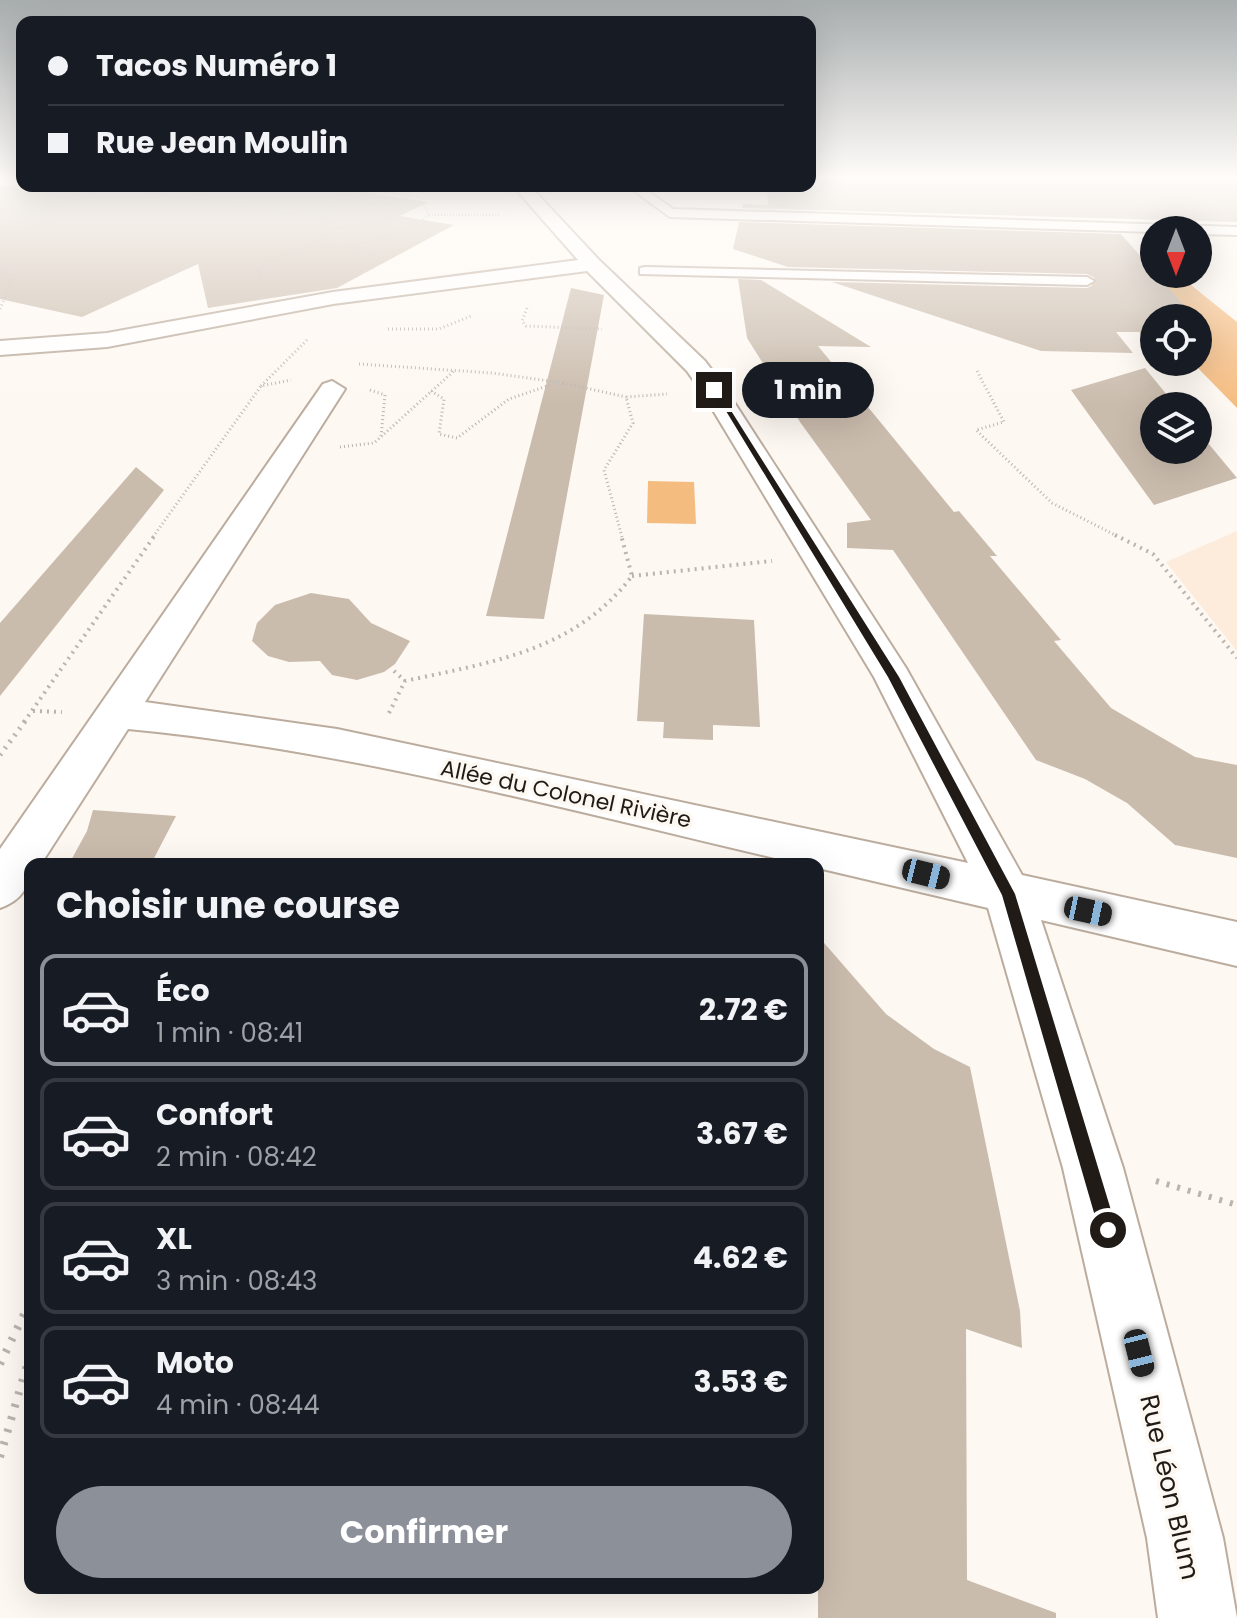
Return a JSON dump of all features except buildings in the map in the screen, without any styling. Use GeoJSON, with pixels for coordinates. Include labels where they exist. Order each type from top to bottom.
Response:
{"type":"FeatureCollection","features":[{"type":"Feature","properties":{"kind":"street","name":"Rue Léon Blum"},"geometry":{"type":"LineString","coordinates":[[582,254],[714,390],[893,677],[1008,894],[1093,1168],[1185,1538],[1198,1618]]}},
{"type":"Feature","properties":{"kind":"street"},"geometry":{"type":"LineString","coordinates":[[0,348],[107,340],[333,298],[592,264]]}},
{"type":"Feature","properties":{"kind":"street"},"geometry":{"type":"LineString","coordinates":[[0,888],[119,714],[288,454],[329,377]]}},
{"type":"Feature","properties":{"kind":"street","name":"Allée du Colonel Rivière"},"geometry":{"type":"LineString","coordinates":[[119,714],[207,720],[366,751],[815,847],[1008,894],[1237,944]]}},
{"type":"Feature","properties":{"kind":"lane"},"geometry":{"type":"LineString","coordinates":[[645,271],[1087,281]]}},
{"type":"Feature","properties":{"kind":"path"},"geometry":{"type":"LineString","coordinates":[[247,314],[264,279],[256,270],[268,260],[287,254]]}},
{"type":"Feature","properties":{"kind":"path"},"geometry":{"type":"LineString","coordinates":[[0,309],[14,276],[1,271]]}},
{"type":"Feature","properties":{"kind":"path"},"geometry":{"type":"LineString","coordinates":[[531,296],[522,321],[526,326],[594,329],[655,326]]}},
{"type":"Feature","properties":{"kind":"path"},"geometry":{"type":"LineString","coordinates":[[384,329],[439,329],[474,315]]}},
{"type":"Feature","properties":{"kind":"path"},"geometry":{"type":"LineString","coordinates":[[0,755],[127,579],[188,482],[261,386],[329,377],[455,370],[564,383],[626,397],[714,390]]}},
{"type":"Feature","properties":{"kind":"path"},"geometry":{"type":"LineString","coordinates":[[288,454],[374,443],[455,370]]}},
{"type":"Feature","properties":{"kind":"path"},"geometry":{"type":"LineString","coordinates":[[977,371],[1004,422],[976,430],[1052,503],[1153,554],[1237,658]]}},
{"type":"Feature","properties":{"kind":"path"},"geometry":{"type":"LineString","coordinates":[[431,391],[444,399],[439,434],[452,438],[473,430],[503,403],[548,384],[564,383]]}},
{"type":"Feature","properties":{"kind":"path"},"geometry":{"type":"LineString","coordinates":[[366,751],[405,681],[482,663],[560,636],[603,613],[619,598],[632,576],[604,470],[633,423],[626,397]]}},
{"type":"Feature","properties":{"kind":"path"},"geometry":{"type":"LineString","coordinates":[[632,576],[820,556]]}},
{"type":"Feature","properties":{"kind":"path"},"geometry":{"type":"LineString","coordinates":[[394,671],[405,681]]}},
{"type":"Feature","properties":{"kind":"path"},"geometry":{"type":"LineString","coordinates":[[1093,1168],[1196,1190],[1237,1205]]}},
{"type":"Feature","properties":{"kind":"path"},"geometry":{"type":"LineString","coordinates":[[0,1364],[24,1314]]}},
{"type":"Feature","properties":{"kind":"path"},"geometry":{"type":"LineString","coordinates":[[0,1457],[24,1375]]}},
{"type":"Feature","properties":{"kind":"shaded area"},"geometry":{"type":"Polygon","coordinates":[[[1085,278],[1140,280],[1140,288],[1195,288],[1237,322],[1237,408],[1206,376],[1212,376],[1212,304],[1140,304],[1140,333],[1085,278]]]}},
{"type":"Feature","properties":{"kind":"shaded area"},"geometry":{"type":"Polygon","coordinates":[[[648,481],[694,482],[696,524],[647,523],[648,481]]]}},
{"type":"Feature","properties":{"kind":"shaded area"},"geometry":{"type":"Polygon","coordinates":[[[1237,531],[1237,651],[1166,562],[1237,531]]]}},
{"type":"Feature","properties":{"kind":"route"},"geometry":{"type":"LineString","coordinates":[[714,390],[893,677],[1008,894],[1093,1168],[1108,1230]]}}]}
